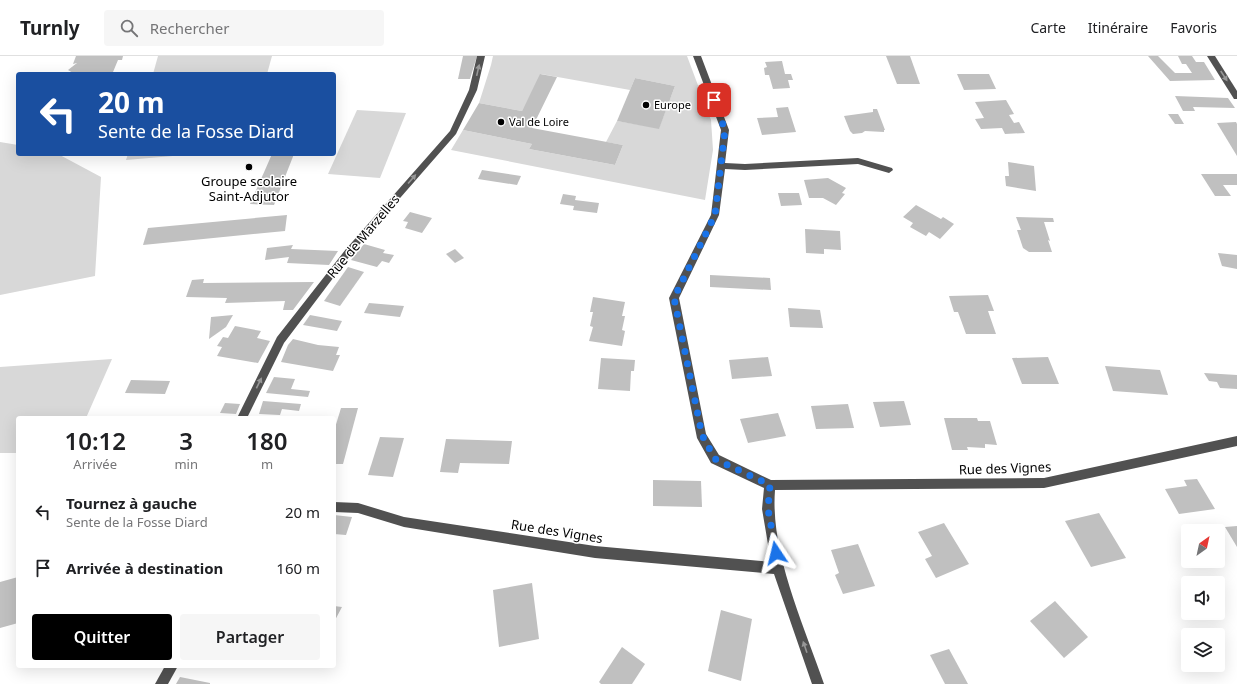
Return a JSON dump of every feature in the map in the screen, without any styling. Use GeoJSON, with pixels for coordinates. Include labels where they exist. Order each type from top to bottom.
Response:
{"type":"FeatureCollection","features":[{"type":"Feature","properties":{"kind":"street","name":"Rue de Marzelles"},"geometry":{"type":"LineString","coordinates":[[243,416],[280,340],[349,251],[453,132],[473,90],[481,56]]}},
{"type":"Feature","properties":{"kind":"street"},"geometry":{"type":"LineString","coordinates":[[696,56],[725,130],[715,215],[674,298],[702,435],[715,459],[770,485],[768,509],[778,568],[818,684]]}},
{"type":"Feature","properties":{"kind":"street"},"geometry":{"type":"LineString","coordinates":[[1211,56],[1237,97]]}},
{"type":"Feature","properties":{"kind":"street"},"geometry":{"type":"LineString","coordinates":[[721,166],[745,167],[858,160],[890,170]]}},
{"type":"Feature","properties":{"kind":"street","name":"Rue des Vignes"},"geometry":{"type":"LineString","coordinates":[[770,485],[1044,484],[1237,442]]}},
{"type":"Feature","properties":{"kind":"street","name":"Rue des Vignes"},"geometry":{"type":"LineString","coordinates":[[336,507],[358,508],[404,522],[595,552],[778,568]]}},
{"type":"Feature","properties":{"kind":"street"},"geometry":{"type":"LineString","coordinates":[[161,684],[171,668]]}},
{"type":"Feature","properties":{"kind":"shaded area"},"geometry":{"type":"Polygon","coordinates":[[[158,56],[272,56],[268,72],[154,72],[158,56]]]}},
{"type":"Feature","properties":{"kind":"shaded area"},"geometry":{"type":"Polygon","coordinates":[[[493,56],[687,56],[711,120],[713,150],[705,200],[451,150],[463,130],[532,144],[529,149],[615,165],[623,145],[606,142],[617,121],[659,128],[675,86],[635,78],[630,90],[541,74],[522,111],[479,103],[493,56]]]}},
{"type":"Feature","properties":{"kind":"shaded area"},"geometry":{"type":"Polygon","coordinates":[[[357,110],[406,113],[380,178],[328,174],[357,110]]]}},
{"type":"Feature","properties":{"kind":"shaded area"},"geometry":{"type":"Polygon","coordinates":[[[0,142],[16,145],[16,156],[62,156],[101,177],[95,276],[0,295],[0,142]]]}},
{"type":"Feature","properties":{"kind":"shaded area"},"geometry":{"type":"Polygon","coordinates":[[[127,156],[173,156],[126,160],[127,156]]]}},
{"type":"Feature","properties":{"kind":"shaded area"},"geometry":{"type":"Polygon","coordinates":[[[112,359],[87,416],[16,416],[16,453],[0,453],[0,367],[112,359]]]}},
{"type":"Feature","properties":{"kind":"building"},"geometry":{"type":"Polygon","coordinates":[[[76,56],[123,56],[122,60],[118,60],[113,72],[71,72],[68,70],[77,63],[73,64],[76,56]]]}},
{"type":"Feature","properties":{"kind":"building"},"geometry":{"type":"Polygon","coordinates":[[[463,56],[477,56],[470,79],[458,79],[463,56]]]}},
{"type":"Feature","properties":{"kind":"building"},"geometry":{"type":"Polygon","coordinates":[[[886,56],[910,56],[920,84],[897,84],[886,56]]]}},
{"type":"Feature","properties":{"kind":"building"},"geometry":{"type":"Polygon","coordinates":[[[1148,56],[1158,56],[1175,73],[1192,73],[1186,64],[1182,64],[1178,56],[1192,56],[1196,62],[1204,62],[1215,80],[1170,81],[1148,56]]]}},
{"type":"Feature","properties":{"kind":"building"},"geometry":{"type":"Polygon","coordinates":[[[782,61],[785,74],[791,74],[793,80],[788,80],[790,88],[773,89],[769,75],[765,75],[764,68],[767,67],[765,62],[782,61]]]}},
{"type":"Feature","properties":{"kind":"building"},"geometry":{"type":"Polygon","coordinates":[[[540,74],[557,77],[532,128],[623,145],[615,165],[529,149],[532,144],[463,130],[479,103],[522,111],[540,74]]]}},
{"type":"Feature","properties":{"kind":"building"},"geometry":{"type":"Polygon","coordinates":[[[957,74],[989,74],[996,89],[964,90],[957,74]]]}},
{"type":"Feature","properties":{"kind":"building","name":"Europe"},"geometry":{"type":"Polygon","coordinates":[[[635,78],[675,86],[659,129],[617,121],[635,78]]]}},
{"type":"Feature","properties":{"kind":"building"},"geometry":{"type":"Polygon","coordinates":[[[1175,96],[1228,98],[1235,108],[1193,107],[1195,111],[1183,111],[1175,96]]]}},
{"type":"Feature","properties":{"kind":"building"},"geometry":{"type":"Polygon","coordinates":[[[1006,100],[1014,114],[1009,115],[1014,123],[1019,122],[1025,133],[1005,134],[1002,128],[981,129],[975,119],[984,118],[975,102],[1006,100]]]}},
{"type":"Feature","properties":{"kind":"building"},"geometry":{"type":"Polygon","coordinates":[[[788,107],[796,132],[762,135],[757,118],[778,117],[776,108],[788,107]]]}},
{"type":"Feature","properties":{"kind":"building"},"geometry":{"type":"Polygon","coordinates":[[[873,109],[877,109],[885,130],[884,132],[865,131],[862,133],[853,134],[850,131],[844,116],[873,112],[873,109]]]}},
{"type":"Feature","properties":{"kind":"building"},"geometry":{"type":"Polygon","coordinates":[[[1168,114],[1178,114],[1184,124],[1175,124],[1168,114]]]}},
{"type":"Feature","properties":{"kind":"building"},"geometry":{"type":"Polygon","coordinates":[[[1236,122],[1237,124],[1237,156],[1217,123],[1236,122]]]}},
{"type":"Feature","properties":{"kind":"building"},"geometry":{"type":"Polygon","coordinates":[[[271,156],[293,156],[274,205],[250,204],[271,156]]]}},
{"type":"Feature","properties":{"kind":"building"},"geometry":{"type":"Polygon","coordinates":[[[1008,162],[1034,166],[1036,191],[1006,186],[1005,176],[1009,176],[1008,162]]]}},
{"type":"Feature","properties":{"kind":"building"},"geometry":{"type":"Polygon","coordinates":[[[482,170],[521,176],[517,185],[478,179],[482,170]]]}},
{"type":"Feature","properties":{"kind":"building"},"geometry":{"type":"Polygon","coordinates":[[[1201,174],[1237,174],[1237,185],[1223,185],[1231,196],[1215,196],[1201,174]]]}},
{"type":"Feature","properties":{"kind":"building"},"geometry":{"type":"Polygon","coordinates":[[[828,178],[846,188],[842,193],[845,194],[836,205],[823,198],[809,198],[804,180],[828,178]]]}},
{"type":"Feature","properties":{"kind":"building"},"geometry":{"type":"Polygon","coordinates":[[[778,193],[799,193],[802,205],[781,206],[778,193]]]}},
{"type":"Feature","properties":{"kind":"building"},"geometry":{"type":"Polygon","coordinates":[[[563,194],[576,196],[575,200],[599,203],[597,213],[573,210],[574,206],[560,204],[563,194]]]}},
{"type":"Feature","properties":{"kind":"building"},"geometry":{"type":"Polygon","coordinates":[[[916,205],[941,219],[943,217],[954,224],[940,239],[929,232],[926,236],[910,227],[913,223],[903,217],[916,205]]]}},
{"type":"Feature","properties":{"kind":"building"},"geometry":{"type":"Polygon","coordinates":[[[410,212],[432,218],[422,233],[405,228],[408,222],[403,221],[410,212]]]}},
{"type":"Feature","properties":{"kind":"building"},"geometry":{"type":"Polygon","coordinates":[[[287,215],[285,231],[143,245],[148,228],[287,215]]]}},
{"type":"Feature","properties":{"kind":"building"},"geometry":{"type":"Polygon","coordinates":[[[1016,217],[1053,218],[1054,222],[1044,222],[1052,252],[1029,252],[1023,248],[1017,230],[1021,230],[1016,217]]]}},
{"type":"Feature","properties":{"kind":"building"},"geometry":{"type":"Polygon","coordinates":[[[805,229],[840,231],[841,250],[824,249],[824,254],[806,253],[805,229]]]}},
{"type":"Feature","properties":{"kind":"building"},"geometry":{"type":"Polygon","coordinates":[[[364,244],[385,250],[383,253],[394,255],[389,263],[382,261],[377,267],[351,260],[364,244]]]}},
{"type":"Feature","properties":{"kind":"building"},"geometry":{"type":"Polygon","coordinates":[[[293,245],[291,249],[338,251],[329,265],[287,263],[289,257],[265,260],[267,248],[293,245]]]}},
{"type":"Feature","properties":{"kind":"building"},"geometry":{"type":"Polygon","coordinates":[[[455,249],[464,258],[455,263],[446,254],[455,249]]]}},
{"type":"Feature","properties":{"kind":"building"},"geometry":{"type":"Polygon","coordinates":[[[1218,253],[1237,255],[1237,269],[1222,266],[1218,253]]]}},
{"type":"Feature","properties":{"kind":"building"},"geometry":{"type":"Polygon","coordinates":[[[348,267],[364,272],[340,306],[324,301],[348,267]]]}},
{"type":"Feature","properties":{"kind":"building"},"geometry":{"type":"Polygon","coordinates":[[[710,275],[770,278],[771,290],[710,287],[710,275]]]}},
{"type":"Feature","properties":{"kind":"building"},"geometry":{"type":"Polygon","coordinates":[[[204,279],[203,283],[314,282],[293,310],[283,310],[285,301],[225,303],[227,298],[186,297],[192,280],[204,279]]]}},
{"type":"Feature","properties":{"kind":"building"},"geometry":{"type":"Polygon","coordinates":[[[988,295],[994,311],[988,311],[996,334],[966,334],[958,312],[954,312],[949,296],[988,295]]]}},
{"type":"Feature","properties":{"kind":"building"},"geometry":{"type":"Polygon","coordinates":[[[593,297],[625,302],[622,316],[625,316],[622,330],[625,331],[622,346],[589,341],[593,327],[590,326],[593,312],[590,312],[593,297]]]}},
{"type":"Feature","properties":{"kind":"building"},"geometry":{"type":"Polygon","coordinates":[[[369,303],[404,306],[400,317],[364,313],[369,303]]]}},
{"type":"Feature","properties":{"kind":"building"},"geometry":{"type":"Polygon","coordinates":[[[788,308],[820,310],[823,328],[790,327],[788,308]]]}},
{"type":"Feature","properties":{"kind":"building"},"geometry":{"type":"Polygon","coordinates":[[[233,315],[226,327],[209,339],[211,317],[233,315]]]}},
{"type":"Feature","properties":{"kind":"building"},"geometry":{"type":"Polygon","coordinates":[[[310,315],[342,321],[337,331],[303,325],[310,315]]]}},
{"type":"Feature","properties":{"kind":"building"},"geometry":{"type":"Polygon","coordinates":[[[235,326],[261,331],[257,338],[270,341],[258,363],[217,356],[222,347],[217,346],[223,337],[228,338],[235,326]]]}},
{"type":"Feature","properties":{"kind":"building"},"geometry":{"type":"Polygon","coordinates":[[[293,339],[318,345],[339,347],[336,355],[340,355],[333,371],[281,362],[288,345],[293,339]]]}},
{"type":"Feature","properties":{"kind":"building"},"geometry":{"type":"Polygon","coordinates":[[[768,357],[772,376],[732,379],[729,360],[768,357]]]}},
{"type":"Feature","properties":{"kind":"building"},"geometry":{"type":"Polygon","coordinates":[[[1048,357],[1059,384],[1022,384],[1012,358],[1048,357]]]}},
{"type":"Feature","properties":{"kind":"building"},"geometry":{"type":"Polygon","coordinates":[[[601,358],[635,360],[634,371],[631,371],[630,391],[598,389],[601,358]]]}},
{"type":"Feature","properties":{"kind":"building"},"geometry":{"type":"Polygon","coordinates":[[[1105,366],[1160,370],[1168,395],[1113,391],[1105,366]]]}},
{"type":"Feature","properties":{"kind":"building"},"geometry":{"type":"Polygon","coordinates":[[[1204,373],[1237,375],[1237,389],[1220,388],[1217,382],[1209,381],[1204,373]]]}},
{"type":"Feature","properties":{"kind":"building"},"geometry":{"type":"Polygon","coordinates":[[[274,377],[295,379],[291,389],[310,391],[308,397],[266,393],[274,377]]]}},
{"type":"Feature","properties":{"kind":"building"},"geometry":{"type":"Polygon","coordinates":[[[131,380],[170,381],[165,394],[125,393],[131,380]]]}},
{"type":"Feature","properties":{"kind":"building"},"geometry":{"type":"Polygon","coordinates":[[[263,401],[301,404],[299,411],[282,409],[280,415],[259,414],[263,401]]]}},
{"type":"Feature","properties":{"kind":"building"},"geometry":{"type":"Polygon","coordinates":[[[904,401],[911,425],[880,427],[873,402],[904,401]]]}},
{"type":"Feature","properties":{"kind":"building"},"geometry":{"type":"Polygon","coordinates":[[[225,403],[240,404],[236,414],[220,413],[225,403]]]}},
{"type":"Feature","properties":{"kind":"building"},"geometry":{"type":"Polygon","coordinates":[[[848,404],[854,428],[816,429],[811,406],[848,404]]]}},
{"type":"Feature","properties":{"kind":"building"},"geometry":{"type":"Polygon","coordinates":[[[341,408],[358,408],[343,464],[336,464],[336,424],[341,408]]]}},
{"type":"Feature","properties":{"kind":"building"},"geometry":{"type":"Polygon","coordinates":[[[778,413],[786,436],[748,443],[740,419],[778,413]]]}},
{"type":"Feature","properties":{"kind":"building"},"geometry":{"type":"Polygon","coordinates":[[[944,418],[977,418],[978,421],[990,421],[997,445],[985,444],[985,448],[967,447],[968,450],[952,450],[944,418]]]}},
{"type":"Feature","properties":{"kind":"building"},"geometry":{"type":"Polygon","coordinates":[[[380,437],[404,438],[393,477],[368,475],[380,437]]]}},
{"type":"Feature","properties":{"kind":"building"},"geometry":{"type":"Polygon","coordinates":[[[446,439],[512,441],[509,464],[460,463],[458,473],[440,472],[446,439]]]}},
{"type":"Feature","properties":{"kind":"building"},"geometry":{"type":"Polygon","coordinates":[[[1197,479],[1215,509],[1179,514],[1165,489],[1187,486],[1184,480],[1197,479]]]}},
{"type":"Feature","properties":{"kind":"building"},"geometry":{"type":"Polygon","coordinates":[[[653,480],[701,481],[702,507],[653,506],[653,480]]]}},
{"type":"Feature","properties":{"kind":"building"},"geometry":{"type":"Polygon","coordinates":[[[1099,513],[1126,558],[1091,567],[1065,521],[1099,513]]]}},
{"type":"Feature","properties":{"kind":"building"},"geometry":{"type":"Polygon","coordinates":[[[336,515],[352,517],[346,535],[336,534],[336,515]]]}},
{"type":"Feature","properties":{"kind":"building"},"geometry":{"type":"Polygon","coordinates":[[[944,523],[969,564],[936,578],[925,559],[932,556],[918,532],[944,523]]]}},
{"type":"Feature","properties":{"kind":"building"},"geometry":{"type":"Polygon","coordinates":[[[1237,526],[1237,547],[1225,527],[1237,526]]]}},
{"type":"Feature","properties":{"kind":"building"},"geometry":{"type":"Polygon","coordinates":[[[858,544],[875,586],[843,594],[835,575],[839,573],[831,550],[858,544]]]}},
{"type":"Feature","properties":{"kind":"building"},"geometry":{"type":"Polygon","coordinates":[[[16,578],[16,624],[0,628],[0,582],[16,578]]]}},
{"type":"Feature","properties":{"kind":"building"},"geometry":{"type":"Polygon","coordinates":[[[532,583],[539,639],[499,647],[493,590],[532,583]]]}},
{"type":"Feature","properties":{"kind":"building"},"geometry":{"type":"Polygon","coordinates":[[[1055,601],[1088,637],[1064,658],[1030,621],[1055,601]]]}},
{"type":"Feature","properties":{"kind":"building"},"geometry":{"type":"Polygon","coordinates":[[[336,606],[342,607],[336,618],[336,606]]]}},
{"type":"Feature","properties":{"kind":"building"},"geometry":{"type":"Polygon","coordinates":[[[721,610],[752,619],[741,681],[708,671],[721,610]]]}},
{"type":"Feature","properties":{"kind":"building"},"geometry":{"type":"Polygon","coordinates":[[[622,647],[645,664],[632,684],[601,684],[599,682],[622,647]]]}},
{"type":"Feature","properties":{"kind":"building"},"geometry":{"type":"Polygon","coordinates":[[[949,649],[968,684],[945,684],[930,655],[949,649]]]}},
{"type":"Feature","properties":{"kind":"building"},"geometry":{"type":"Polygon","coordinates":[[[180,677],[210,683],[210,684],[176,684],[180,677]]]}},
{"type":"Feature","properties":{"kind":"place","name":"Europe"},"geometry":{"type":"Point","coordinates":[646,105]}},
{"type":"Feature","properties":{"kind":"place","name":"Val de Loire"},"geometry":{"type":"Point","coordinates":[501,122]}},
{"type":"Feature","properties":{"kind":"place","name":"Groupe scolaire Saint-Adjutor"},"geometry":{"type":"Point","coordinates":[249,167]}},
{"type":"Feature","properties":{"kind":"route"},"geometry":{"type":"LineString","coordinates":[[714,100],[725,130],[715,215],[674,298],[702,435],[715,459],[770,485],[768,509],[776,553]]}}]}
